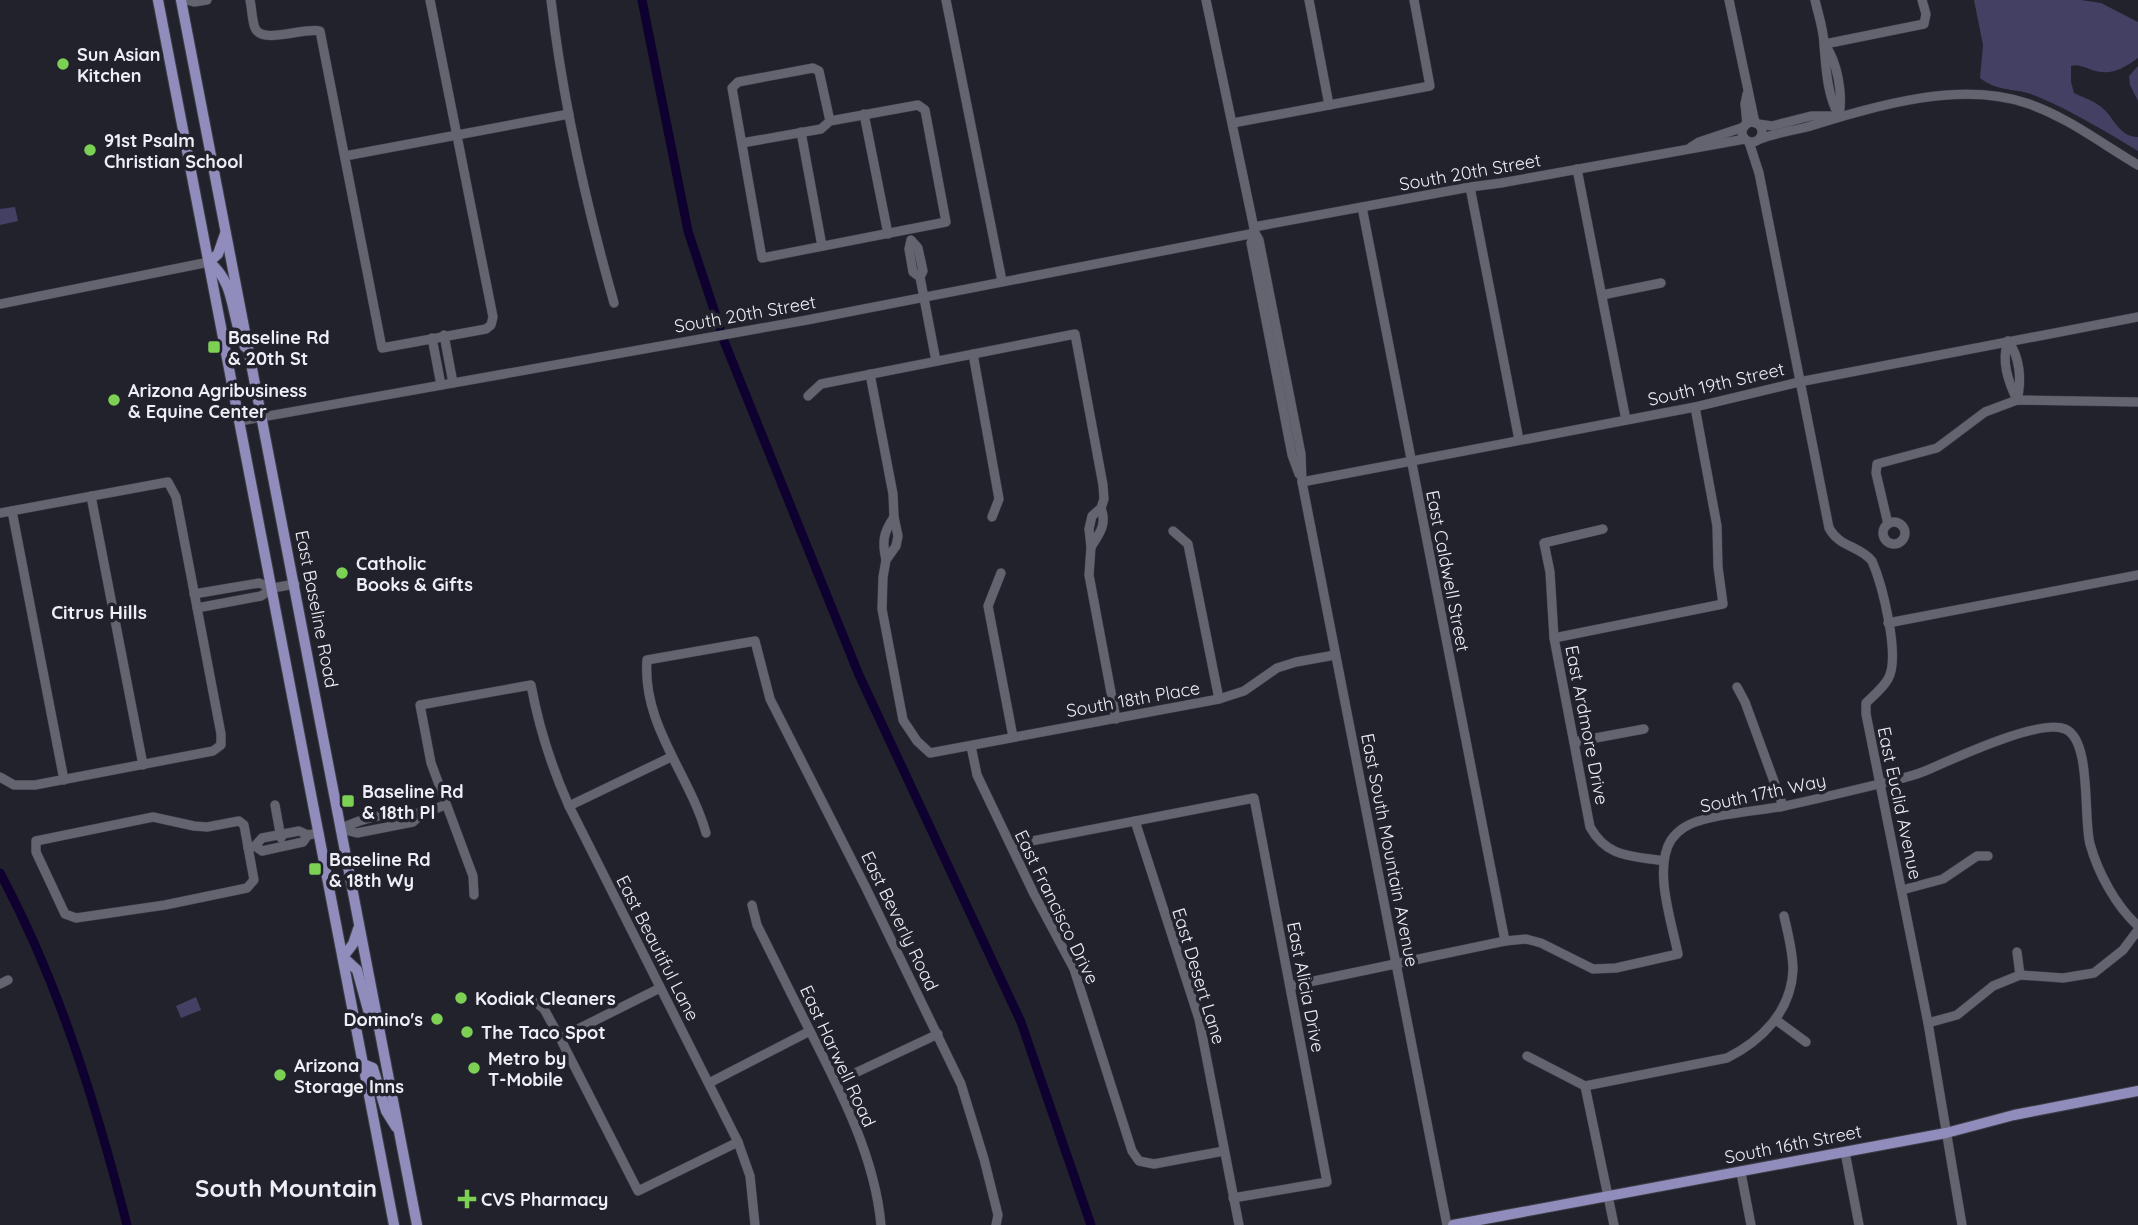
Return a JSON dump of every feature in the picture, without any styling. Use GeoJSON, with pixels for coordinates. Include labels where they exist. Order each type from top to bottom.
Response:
{"type":"FeatureCollection","features":[{"type":"Feature","properties":{"kind":"main road"},"geometry":{"type":"LineString","coordinates":[[171,0],[158,1],[273,588],[314,834],[342,957],[394,1225]]}},
{"type":"Feature","properties":{"kind":"main road","name":"East Baseline Road"},"geometry":{"type":"LineString","coordinates":[[181,0],[417,1225]]}},
{"type":"Feature","properties":{"kind":"main road"},"geometry":{"type":"LineString","coordinates":[[186,144],[208,139]]}},
{"type":"Feature","properties":{"kind":"main road"},"geometry":{"type":"LineString","coordinates":[[209,262],[220,249],[226,232]]}},
{"type":"Feature","properties":{"kind":"main road"},"geometry":{"type":"LineString","coordinates":[[209,262],[219,270],[225,280],[238,332],[251,358]]}},
{"type":"Feature","properties":{"kind":"main road"},"geometry":{"type":"LineString","coordinates":[[314,834],[341,829]]}},
{"type":"Feature","properties":{"kind":"main road"},"geometry":{"type":"LineString","coordinates":[[342,957],[354,944],[359,923]]}},
{"type":"Feature","properties":{"kind":"main road"},"geometry":{"type":"LineString","coordinates":[[342,957],[357,970],[368,1010],[380,1029]]}},
{"type":"Feature","properties":{"kind":"main road"},"geometry":{"type":"LineString","coordinates":[[363,1064],[373,1068],[386,1111],[400,1133]]}},
{"type":"Feature","properties":{"kind":"main road","name":"South 16th Street"},"geometry":{"type":"LineString","coordinates":[[1453,1225],[1946,1133],[2014,1115],[2138,1091]]}},
{"type":"Feature","properties":{"kind":"street"},"geometry":{"type":"LineString","coordinates":[[186,0],[207,0]]}},
{"type":"Feature","properties":{"kind":"street"},"geometry":{"type":"LineString","coordinates":[[250,0],[255,30],[261,35],[269,37],[310,29],[320,30],[382,348],[486,329],[491,325],[493,317],[430,0]]}},
{"type":"Feature","properties":{"kind":"street"},"geometry":{"type":"LineString","coordinates":[[551,0],[569,114],[589,213],[614,303]]}},
{"type":"Feature","properties":{"kind":"street"},"geometry":{"type":"LineString","coordinates":[[946,0],[1002,281]]}},
{"type":"Feature","properties":{"kind":"street","name":"East South Mountain Avenue"},"geometry":{"type":"LineString","coordinates":[[1206,0],[1254,230],[1251,243],[1292,455],[1302,482],[1447,1225]]}},
{"type":"Feature","properties":{"kind":"street"},"geometry":{"type":"LineString","coordinates":[[1309,0],[1329,104]]}},
{"type":"Feature","properties":{"kind":"street"},"geometry":{"type":"LineString","coordinates":[[1233,123],[1430,86],[1414,0]]}},
{"type":"Feature","properties":{"kind":"street"},"geometry":{"type":"LineString","coordinates":[[1729,0],[1751,125]]}},
{"type":"Feature","properties":{"kind":"street"},"geometry":{"type":"LineString","coordinates":[[1815,0],[1825,44],[1824,58],[1832,102],[1839,116]]}},
{"type":"Feature","properties":{"kind":"street"},"geometry":{"type":"LineString","coordinates":[[1825,44],[1924,24],[1926,14],[1922,0]]}},
{"type":"Feature","properties":{"kind":"street"},"geometry":{"type":"LineString","coordinates":[[742,143],[821,128],[830,121],[918,105],[925,110],[946,222],[911,235],[888,234],[762,258],[732,88],[738,82],[813,68],[819,71],[830,121]]}},
{"type":"Feature","properties":{"kind":"street","name":"South 20th Street"},"geometry":{"type":"LineString","coordinates":[[240,421],[722,335],[1470,187],[1691,147],[1700,148],[1728,140],[1753,140],[1839,116],[1948,95],[1995,95],[2026,102],[2138,166]]}},
{"type":"Feature","properties":{"kind":"street"},"geometry":{"type":"LineString","coordinates":[[345,156],[569,114]]}},
{"type":"Feature","properties":{"kind":"street"},"geometry":{"type":"LineString","coordinates":[[864,114],[888,234]]}},
{"type":"Feature","properties":{"kind":"street","name":"South 20th Street"},"geometry":{"type":"LineString","coordinates":[[1691,147],[1751,125],[1772,126],[1811,116],[1839,116]]}},
{"type":"Feature","properties":{"kind":"street"},"geometry":{"type":"LineString","coordinates":[[1751,125],[1762,132],[1753,140],[1742,133],[1751,125]]}},
{"type":"Feature","properties":{"kind":"street"},"geometry":{"type":"LineString","coordinates":[[801,132],[822,247]]}},
{"type":"Feature","properties":{"kind":"street","name":"East Euclid Avenue"},"geometry":{"type":"LineString","coordinates":[[1753,140],[1829,528],[1838,541],[1866,553],[1872,561],[1888,623],[1893,658],[1889,678],[1866,704],[1866,714],[1928,1023],[1962,1225]]}},
{"type":"Feature","properties":{"kind":"street"},"geometry":{"type":"LineString","coordinates":[[1577,169],[1626,420]]}},
{"type":"Feature","properties":{"kind":"street"},"geometry":{"type":"LineString","coordinates":[[1470,187],[1519,440]]}},
{"type":"Feature","properties":{"kind":"street","name":"East Caldwell Street"},"geometry":{"type":"LineString","coordinates":[[1362,208],[1505,941]]}},
{"type":"Feature","properties":{"kind":"street"},"geometry":{"type":"LineString","coordinates":[[911,235],[918,248],[923,271],[920,277],[936,361]]}},
{"type":"Feature","properties":{"kind":"street"},"geometry":{"type":"LineString","coordinates":[[0,304],[209,262]]}},
{"type":"Feature","properties":{"kind":"street"},"geometry":{"type":"LineString","coordinates":[[1602,295],[1661,283]]}},
{"type":"Feature","properties":{"kind":"street","name":"South 19th Street"},"geometry":{"type":"LineString","coordinates":[[1302,482],[1695,407],[1799,382],[2138,317]]}},
{"type":"Feature","properties":{"kind":"street"},"geometry":{"type":"LineString","coordinates":[[808,396],[821,384],[1075,334],[1103,485],[1104,499],[1101,508],[1105,518],[1101,532],[1091,547],[1089,575],[1115,719]]}},
{"type":"Feature","properties":{"kind":"street"},"geometry":{"type":"LineString","coordinates":[[444,335],[453,383]]}},
{"type":"Feature","properties":{"kind":"street"},"geometry":{"type":"LineString","coordinates":[[432,338],[441,385]]}},
{"type":"Feature","properties":{"kind":"street"},"geometry":{"type":"LineString","coordinates":[[2008,341],[2015,350],[2021,384],[2017,400]]}},
{"type":"Feature","properties":{"kind":"street"},"geometry":{"type":"LineString","coordinates":[[2008,341],[2004,354],[2010,385],[2017,400]]}},
{"type":"Feature","properties":{"kind":"street"},"geometry":{"type":"LineString","coordinates":[[973,354],[999,499],[992,517]]}},
{"type":"Feature","properties":{"kind":"street"},"geometry":{"type":"LineString","coordinates":[[2008,374],[2019,372]]}},
{"type":"Feature","properties":{"kind":"street","name":"South 18th Place"},"geometry":{"type":"LineString","coordinates":[[870,374],[894,494],[894,517],[898,536],[886,560],[882,609],[903,720],[917,741],[930,753],[1219,699],[1244,691],[1277,668],[1335,655]]}},
{"type":"Feature","properties":{"kind":"street"},"geometry":{"type":"LineString","coordinates":[[1888,524],[1876,473],[1877,464],[1937,449],[1985,412],[2017,400],[2138,402]]}},
{"type":"Feature","properties":{"kind":"street"},"geometry":{"type":"LineString","coordinates":[[1554,638],[1723,604],[1718,567],[1717,527],[1695,407]]}},
{"type":"Feature","properties":{"kind":"street"},"geometry":{"type":"LineString","coordinates":[[0,513],[168,482],[176,497],[221,734],[221,745],[213,751],[143,765],[35,785],[14,785],[0,777]]}},
{"type":"Feature","properties":{"kind":"street"},"geometry":{"type":"LineString","coordinates":[[91,496],[143,765]]}},
{"type":"Feature","properties":{"kind":"street"},"geometry":{"type":"LineString","coordinates":[[12,510],[64,780]]}},
{"type":"Feature","properties":{"kind":"street","name":"East Ardmore Drive"},"geometry":{"type":"LineString","coordinates":[[1603,529],[1544,543],[1550,572],[1554,638],[1590,827],[1598,841],[1622,855],[1664,860]]}},
{"type":"Feature","properties":{"kind":"street"},"geometry":{"type":"LineString","coordinates":[[1173,531],[1188,544],[1219,699]]}},
{"type":"Feature","properties":{"kind":"street"},"geometry":{"type":"LineString","coordinates":[[1001,573],[988,606],[1013,737]]}},
{"type":"Feature","properties":{"kind":"street"},"geometry":{"type":"LineString","coordinates":[[1888,623],[2138,575]]}},
{"type":"Feature","properties":{"kind":"street"},"geometry":{"type":"LineString","coordinates":[[194,594],[259,583],[273,588]]}},
{"type":"Feature","properties":{"kind":"street"},"geometry":{"type":"LineString","coordinates":[[197,608],[261,596],[273,588],[295,584]]}},
{"type":"Feature","properties":{"kind":"street"},"geometry":{"type":"LineString","coordinates":[[229,588],[232,601]]}},
{"type":"Feature","properties":{"kind":"street","name":"East Beverly Road"},"geometry":{"type":"LineString","coordinates":[[671,757],[651,702],[646,674],[647,660],[755,641],[770,699],[961,1084],[976,1128],[998,1214],[997,1224]]}},
{"type":"Feature","properties":{"kind":"street","name":"East Beautiful Lane"},"geometry":{"type":"LineString","coordinates":[[445,806],[431,763],[420,705],[531,685],[540,732],[552,769],[738,1142],[750,1175],[755,1225]]}},
{"type":"Feature","properties":{"kind":"street"},"geometry":{"type":"LineString","coordinates":[[1737,687],[1783,806]]}},
{"type":"Feature","properties":{"kind":"street","name":"South 17th Way"},"geometry":{"type":"LineString","coordinates":[[1664,860],[1671,840],[1684,827],[1701,820],[1783,806],[1880,784],[1923,772],[1985,744],[2045,728],[2065,728],[2075,736],[2085,761],[2085,806],[2094,854],[2118,902],[2138,928]]}},
{"type":"Feature","properties":{"kind":"street"},"geometry":{"type":"LineString","coordinates":[[1574,742],[1644,729]]}},
{"type":"Feature","properties":{"kind":"street","name":"East Francisco Drive"},"geometry":{"type":"LineString","coordinates":[[971,746],[977,775],[1074,969],[1132,1151],[1139,1161],[1154,1164],[1224,1151]]}},
{"type":"Feature","properties":{"kind":"street"},"geometry":{"type":"LineString","coordinates":[[569,806],[671,757],[701,816],[706,834]]}},
{"type":"Feature","properties":{"kind":"street","name":"East Alicia Drive"},"geometry":{"type":"LineString","coordinates":[[1135,821],[1254,798],[1327,1182],[1233,1198]]}},
{"type":"Feature","properties":{"kind":"street"},"geometry":{"type":"LineString","coordinates":[[275,805],[282,846]]}},
{"type":"Feature","properties":{"kind":"street"},"geometry":{"type":"LineString","coordinates":[[341,829],[356,833],[414,822],[422,814],[445,806],[473,876],[474,895]]}},
{"type":"Feature","properties":{"kind":"street"},"geometry":{"type":"LineString","coordinates":[[341,829],[354,822],[409,812],[422,814]]}},
{"type":"Feature","properties":{"kind":"street"},"geometry":{"type":"LineString","coordinates":[[387,816],[389,827]]}},
{"type":"Feature","properties":{"kind":"street"},"geometry":{"type":"LineString","coordinates":[[153,817],[207,827],[239,821],[244,825],[251,847],[254,880],[247,888],[165,905],[76,918],[65,914],[34,845],[36,841],[153,817]]}},
{"type":"Feature","properties":{"kind":"street"},"geometry":{"type":"LineString","coordinates":[[1011,845],[1135,821]]}},
{"type":"Feature","properties":{"kind":"street","name":"East Desert Lane"},"geometry":{"type":"LineString","coordinates":[[1135,821],[1199,1019],[1239,1225]]}},
{"type":"Feature","properties":{"kind":"street"},"geometry":{"type":"LineString","coordinates":[[251,847],[262,838],[299,831],[314,834]]}},
{"type":"Feature","properties":{"kind":"street"},"geometry":{"type":"LineString","coordinates":[[251,847],[262,850],[303,842],[314,834]]}},
{"type":"Feature","properties":{"kind":"street"},"geometry":{"type":"LineString","coordinates":[[1902,890],[1943,879],[1976,856],[1988,856]]}},
{"type":"Feature","properties":{"kind":"street"},"geometry":{"type":"LineString","coordinates":[[1290,986],[1505,941],[1526,939],[1541,943],[1594,969],[1616,968],[1678,954],[1663,876],[1664,860]]}},
{"type":"Feature","properties":{"kind":"street","name":"East Harwell Road"},"geometry":{"type":"LineString","coordinates":[[752,905],[757,925],[855,1126],[870,1172],[881,1225]]}},
{"type":"Feature","properties":{"kind":"street"},"geometry":{"type":"LineString","coordinates":[[1527,1056],[1585,1086],[1727,1058],[1747,1048],[1776,1020],[1787,996],[1793,972],[1792,951],[1784,916]]}},
{"type":"Feature","properties":{"kind":"street"},"geometry":{"type":"LineString","coordinates":[[1928,1023],[1957,1015],[1993,986],[2020,975],[2063,978],[2094,973],[2123,950],[2138,928]]}},
{"type":"Feature","properties":{"kind":"street"},"geometry":{"type":"LineString","coordinates":[[2017,952],[2020,975]]}},
{"type":"Feature","properties":{"kind":"street"},"geometry":{"type":"LineString","coordinates":[[560,1038],[660,988]]}},
{"type":"Feature","properties":{"kind":"street"},"geometry":{"type":"LineString","coordinates":[[532,999],[544,1009],[638,1191],[738,1142]]}},
{"type":"Feature","properties":{"kind":"street"},"geometry":{"type":"LineString","coordinates":[[1776,1020],[1806,1042]]}},
{"type":"Feature","properties":{"kind":"street"},"geometry":{"type":"LineString","coordinates":[[709,1083],[810,1031]]}},
{"type":"Feature","properties":{"kind":"street"},"geometry":{"type":"LineString","coordinates":[[836,1083],[938,1034]]}},
{"type":"Feature","properties":{"kind":"street"},"geometry":{"type":"LineString","coordinates":[[1585,1086],[1614,1225]]}},
{"type":"Feature","properties":{"kind":"street"},"geometry":{"type":"LineString","coordinates":[[1845,1152],[1859,1225]]}},
{"type":"Feature","properties":{"kind":"street"},"geometry":{"type":"LineString","coordinates":[[1741,1172],[1751,1225]]}},
{"type":"Feature","properties":{"kind":"shaded area"},"geometry":{"type":"Polygon","coordinates":[[[1974,0],[2081,0],[2101,3],[2138,22],[2138,58],[2108,72],[2071,66],[2071,82],[2074,93],[2100,106],[2126,134],[2138,137],[2138,151],[2049,102],[2028,93],[1994,86],[1980,78],[1983,45],[1974,0]]]}},
{"type":"Feature","properties":{"kind":"shaded area"},"geometry":{"type":"Polygon","coordinates":[[[2138,66],[2138,101],[2130,85],[2129,76],[2138,66]]]}},
{"type":"Feature","properties":{"kind":"shaded area"},"geometry":{"type":"Polygon","coordinates":[[[15,207],[18,221],[0,225],[0,209],[15,207]]]}},
{"type":"Feature","properties":{"kind":"shaded area"},"geometry":{"type":"Polygon","coordinates":[[[196,997],[201,1010],[181,1018],[176,1006],[196,997]]]}},
{"type":"Feature","properties":{"kind":"waterway"},"geometry":{"type":"LineString","coordinates":[[642,0],[688,231],[720,328]]}},
{"type":"Feature","properties":{"kind":"waterway"},"geometry":{"type":"LineString","coordinates":[[724,341],[859,675],[1021,1022],[1091,1225]]}},
{"type":"Feature","properties":{"kind":"waterway"},"geometry":{"type":"LineString","coordinates":[[0,873],[40,957],[74,1045],[127,1225]]}},
{"type":"Feature","properties":{"kind":"place","name":"Sun Asian Kitchen"},"geometry":{"type":"Point","coordinates":[63,64]}},
{"type":"Feature","properties":{"kind":"place","name":"91st Psalm Christian School"},"geometry":{"type":"Point","coordinates":[90,150]}},
{"type":"Feature","properties":{"kind":"place","name":"Baseline Rd & 20th St"},"geometry":{"type":"Point","coordinates":[214,347]}},
{"type":"Feature","properties":{"kind":"place","name":"Arizona Agribusiness & Equine Center"},"geometry":{"type":"Point","coordinates":[114,400]}},
{"type":"Feature","properties":{"kind":"place","name":"Catholic Books & Gifts"},"geometry":{"type":"Point","coordinates":[342,573]}},
{"type":"Feature","properties":{"kind":"place","name":"Baseline Rd & 18th Pl"},"geometry":{"type":"Point","coordinates":[348,801]}},
{"type":"Feature","properties":{"kind":"place","name":"Baseline Rd & 18th Wy"},"geometry":{"type":"Point","coordinates":[315,869]}},
{"type":"Feature","properties":{"kind":"place","name":"Kodiak Cleaners"},"geometry":{"type":"Point","coordinates":[461,998]}},
{"type":"Feature","properties":{"kind":"place","name":"Domino's"},"geometry":{"type":"Point","coordinates":[437,1019]}},
{"type":"Feature","properties":{"kind":"place","name":"The Taco Spot"},"geometry":{"type":"Point","coordinates":[467,1032]}},
{"type":"Feature","properties":{"kind":"place","name":"Metro by T-Mobile"},"geometry":{"type":"Point","coordinates":[474,1068]}},
{"type":"Feature","properties":{"kind":"place","name":"Arizona Storage Inns"},"geometry":{"type":"Point","coordinates":[280,1075]}},
{"type":"Feature","properties":{"kind":"place","name":"CVS Pharmacy"},"geometry":{"type":"Point","coordinates":[467,1199]}},
{"type":"Feature","properties":{"kind":"district","name":"Citrus Hills"},"geometry":{"type":"Point","coordinates":[99,612]}},
{"type":"Feature","properties":{"kind":"district","name":"South Mountain"},"geometry":{"type":"Point","coordinates":[286,1188]}}]}
